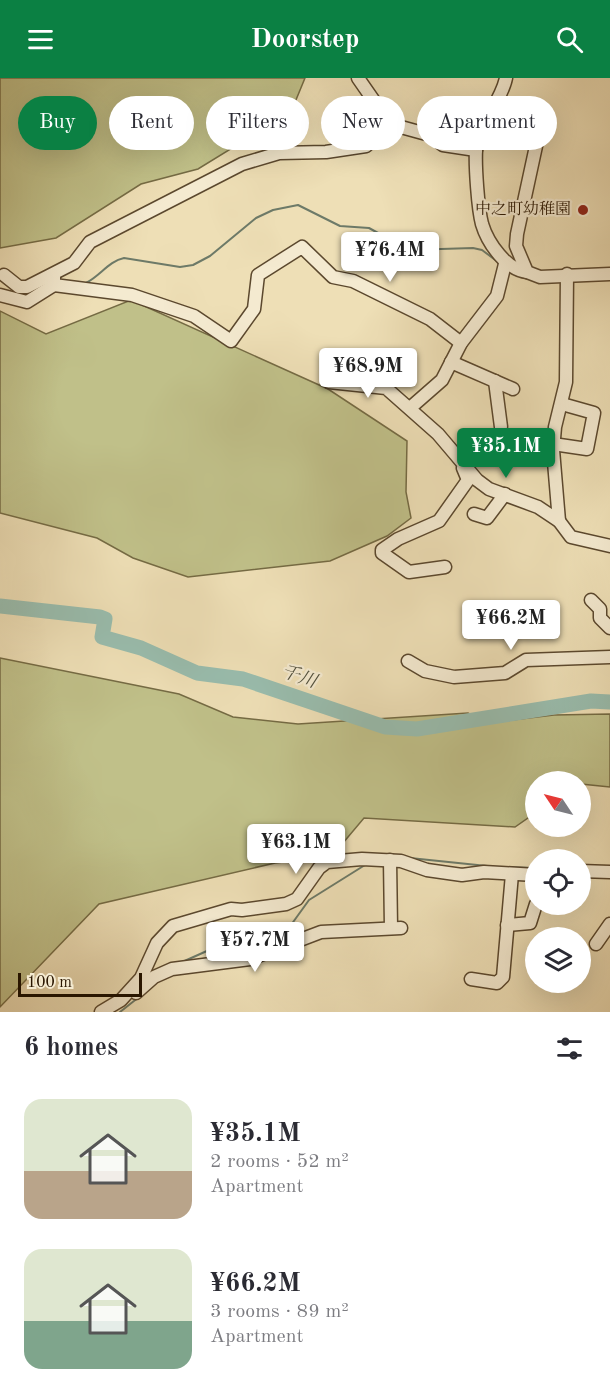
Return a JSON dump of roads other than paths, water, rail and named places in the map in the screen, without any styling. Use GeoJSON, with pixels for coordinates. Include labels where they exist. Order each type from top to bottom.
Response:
{"type":"FeatureCollection","features":[{"type":"Feature","properties":{"kind":"street"},"geometry":{"type":"LineString","coordinates":[[358,78],[371,96]]}},
{"type":"Feature","properties":{"kind":"street"},"geometry":{"type":"LineString","coordinates":[[498,96],[506,78]]}},
{"type":"Feature","properties":{"kind":"street"},"geometry":{"type":"LineString","coordinates":[[0,295],[27,302],[74,263],[90,242],[242,164],[279,153],[339,150]]}},
{"type":"Feature","properties":{"kind":"street"},"geometry":{"type":"LineString","coordinates":[[476,150],[483,225],[505,264],[515,270],[540,277],[567,274],[610,274]]}},
{"type":"Feature","properties":{"kind":"street"},"geometry":{"type":"LineString","coordinates":[[527,272],[516,246],[516,234],[535,150]]}},
{"type":"Feature","properties":{"kind":"street"},"geometry":{"type":"LineString","coordinates":[[4,275],[19,287],[54,280],[132,295],[194,316],[231,341],[254,309],[258,275],[302,247],[333,277],[353,281],[430,319],[461,343]]}},
{"type":"Feature","properties":{"kind":"street"},"geometry":{"type":"LineString","coordinates":[[410,408],[442,380],[461,343],[497,296],[505,264]]}},
{"type":"Feature","properties":{"kind":"street"},"geometry":{"type":"LineString","coordinates":[[559,521],[554,444],[555,427],[566,382],[567,274]]}},
{"type":"Feature","properties":{"kind":"street"},"geometry":{"type":"LineString","coordinates":[[451,362],[513,389]]}},
{"type":"Feature","properties":{"kind":"street"},"geometry":{"type":"LineString","coordinates":[[495,381],[501,426]]}},
{"type":"Feature","properties":{"kind":"street"},"geometry":{"type":"LineString","coordinates":[[329,382],[386,388],[438,434],[462,464],[489,489],[538,507],[559,521],[571,537],[610,547]]}},
{"type":"Feature","properties":{"kind":"street"},"geometry":{"type":"LineString","coordinates":[[554,444],[587,449],[594,412],[562,404]]}},
{"type":"Feature","properties":{"kind":"street"},"geometry":{"type":"LineString","coordinates":[[445,567],[409,572],[382,554],[382,550],[398,539],[438,521],[468,480],[462,464]]}},
{"type":"Feature","properties":{"kind":"street"},"geometry":{"type":"LineString","coordinates":[[474,514],[488,518],[505,494]]}},
{"type":"Feature","properties":{"kind":"street"},"geometry":{"type":"LineString","coordinates":[[591,600],[600,609],[600,618],[610,628]]}},
{"type":"Feature","properties":{"kind":"street"},"geometry":{"type":"LineString","coordinates":[[408,661],[425,671],[454,677],[505,673],[526,660],[610,657]]}},
{"type":"Feature","properties":{"kind":"street"},"geometry":{"type":"LineString","coordinates":[[121,1000],[127,1002],[154,977],[172,969],[250,959],[321,932],[396,928],[390,860]]}},
{"type":"Feature","properties":{"kind":"street"},"geometry":{"type":"LineString","coordinates":[[100,1012],[121,1000],[141,978],[157,943],[173,926],[231,909],[242,910],[286,904],[297,899],[319,868],[327,862],[390,860],[462,875],[484,872],[525,875]]}},
{"type":"Feature","properties":{"kind":"street"},"geometry":{"type":"LineString","coordinates":[[591,871],[610,872]]}},
{"type":"Feature","properties":{"kind":"street"},"geometry":{"type":"LineString","coordinates":[[471,979],[497,983],[502,977],[512,874]]}},
{"type":"Feature","properties":{"kind":"street"},"geometry":{"type":"LineString","coordinates":[[507,925],[530,923],[533,915]]}},
{"type":"Feature","properties":{"kind":"street"},"geometry":{"type":"LineString","coordinates":[[596,944],[610,924]]}},
{"type":"Feature","properties":{"kind":"waterway"},"geometry":{"type":"LineString","coordinates":[[86,283],[114,262],[124,258],[180,267],[193,265],[210,256],[256,218],[273,210],[298,205],[340,226],[369,228],[409,250],[473,248],[482,250],[498,262]]}},
{"type":"Feature","properties":{"kind":"waterway","name":"千川"},"geometry":{"type":"LineString","coordinates":[[0,606],[100,617],[105,619],[102,637],[141,648],[197,673],[243,679],[385,727],[417,729],[591,701],[610,702]]}},
{"type":"Feature","properties":{"kind":"waterway"},"geometry":{"type":"LineString","coordinates":[[410,858],[487,866]]}},
{"type":"Feature","properties":{"kind":"waterway"},"geometry":{"type":"LineString","coordinates":[[180,963],[227,942],[260,937],[282,930],[291,925],[309,900],[365,865]]}},
{"type":"Feature","properties":{"kind":"waterway"},"geometry":{"type":"LineString","coordinates":[[502,867],[525,868]]}},
{"type":"Feature","properties":{"kind":"waterway"},"geometry":{"type":"LineString","coordinates":[[120,1012],[139,997]]}},
{"type":"Feature","properties":{"kind":"place","name":"中之町幼稚園"},"geometry":{"type":"Point","coordinates":[583,210]}}]}
